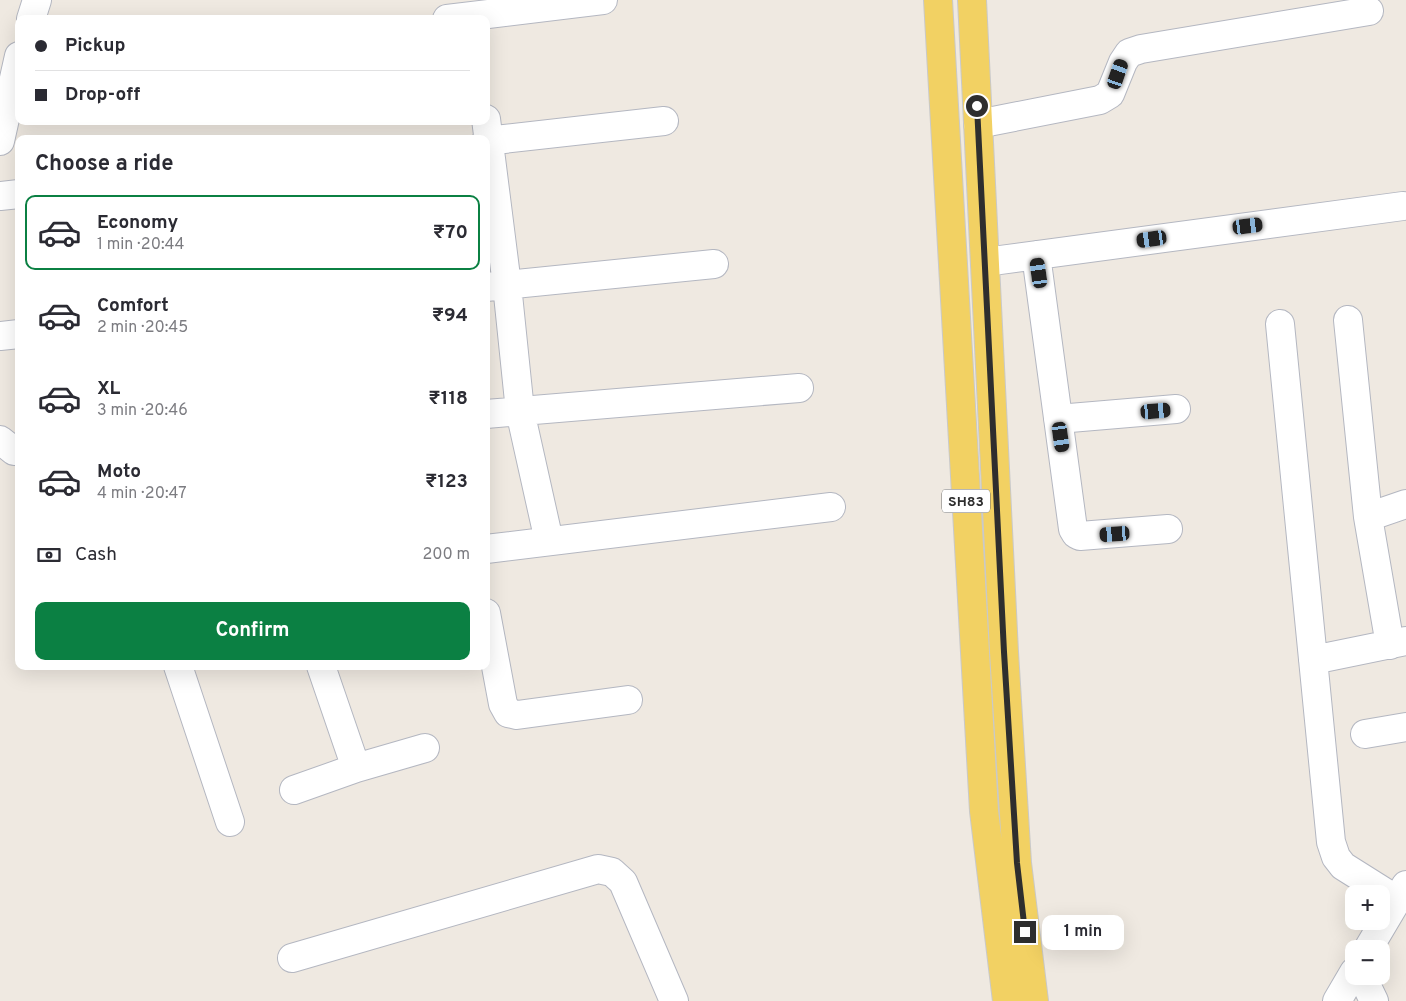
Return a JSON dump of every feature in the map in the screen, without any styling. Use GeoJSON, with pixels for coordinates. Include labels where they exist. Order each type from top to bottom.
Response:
{"type":"FeatureCollection","features":[{"type":"Feature","properties":{"kind":"main road","name":"SH83"},"geometry":{"type":"LineString","coordinates":[[938,0],[984,811],[1007,1001]]}},
{"type":"Feature","properties":{"kind":"main road","name":"SH83"},"geometry":{"type":"LineString","coordinates":[[972,0],[1004,652],[1017,863],[1034,1001]]}},
{"type":"Feature","properties":{"kind":"street"},"geometry":{"type":"LineString","coordinates":[[32,15],[37,0]]}},
{"type":"Feature","properties":{"kind":"street"},"geometry":{"type":"LineString","coordinates":[[442,0],[454,15]]}},
{"type":"Feature","properties":{"kind":"street"},"geometry":{"type":"LineString","coordinates":[[480,15],[603,0]]}},
{"type":"Feature","properties":{"kind":"street"},"geometry":{"type":"LineString","coordinates":[[978,124],[1100,100],[1110,94],[1122,62],[1129,52],[1369,11]]}},
{"type":"Feature","properties":{"kind":"street"},"geometry":{"type":"LineString","coordinates":[[2,127],[15,72]]}},
{"type":"Feature","properties":{"kind":"street"},"geometry":{"type":"LineString","coordinates":[[488,134],[664,121]]}},
{"type":"Feature","properties":{"kind":"street"},"geometry":{"type":"LineString","coordinates":[[490,168],[497,286],[520,410],[549,541]]}},
{"type":"Feature","properties":{"kind":"street"},"geometry":{"type":"LineString","coordinates":[[0,196],[15,194]]}},
{"type":"Feature","properties":{"kind":"street"},"geometry":{"type":"LineString","coordinates":[[984,262],[1403,206]]}},
{"type":"Feature","properties":{"kind":"street"},"geometry":{"type":"LineString","coordinates":[[1036,255],[1073,529],[1080,536],[1168,529]]}},
{"type":"Feature","properties":{"kind":"street"},"geometry":{"type":"LineString","coordinates":[[497,286],[714,264]]}},
{"type":"Feature","properties":{"kind":"street"},"geometry":{"type":"LineString","coordinates":[[1313,660],[1398,643],[1368,517],[1348,320]]}},
{"type":"Feature","properties":{"kind":"street"},"geometry":{"type":"LineString","coordinates":[[1280,324],[1331,842],[1336,857],[1342,866],[1402,892],[1373,940]]}},
{"type":"Feature","properties":{"kind":"street"},"geometry":{"type":"LineString","coordinates":[[0,336],[15,334]]}},
{"type":"Feature","properties":{"kind":"street"},"geometry":{"type":"LineString","coordinates":[[490,414],[799,388]]}},
{"type":"Feature","properties":{"kind":"street"},"geometry":{"type":"LineString","coordinates":[[1058,419],[1176,409]]}},
{"type":"Feature","properties":{"kind":"street"},"geometry":{"type":"LineString","coordinates":[[0,440],[15,451]]}},
{"type":"Feature","properties":{"kind":"street"},"geometry":{"type":"LineString","coordinates":[[1368,517],[1406,504]]}},
{"type":"Feature","properties":{"kind":"street"},"geometry":{"type":"LineString","coordinates":[[490,548],[831,507]]}},
{"type":"Feature","properties":{"kind":"street"},"geometry":{"type":"LineString","coordinates":[[490,634],[503,704],[508,713],[518,716],[628,700]]}},
{"type":"Feature","properties":{"kind":"street"},"geometry":{"type":"LineString","coordinates":[[179,670],[230,822]]}},
{"type":"Feature","properties":{"kind":"street"},"geometry":{"type":"LineString","coordinates":[[322,670],[356,768]]}},
{"type":"Feature","properties":{"kind":"street"},"geometry":{"type":"LineString","coordinates":[[1365,734],[1406,727]]}},
{"type":"Feature","properties":{"kind":"street"},"geometry":{"type":"LineString","coordinates":[[294,790],[356,768],[425,748]]}},
{"type":"Feature","properties":{"kind":"street"},"geometry":{"type":"LineString","coordinates":[[292,958],[598,869],[612,872],[623,882],[674,1001]]}},
{"type":"Feature","properties":{"kind":"street"},"geometry":{"type":"LineString","coordinates":[[1336,1001],[1346,985]]}},
{"type":"Feature","properties":{"kind":"street"},"geometry":{"type":"LineString","coordinates":[[1366,985],[1374,1001]]}},
{"type":"Feature","properties":{"kind":"route"},"geometry":{"type":"LineString","coordinates":[[977,106],[1004,652],[1017,863],[1025,932]]}}]}
